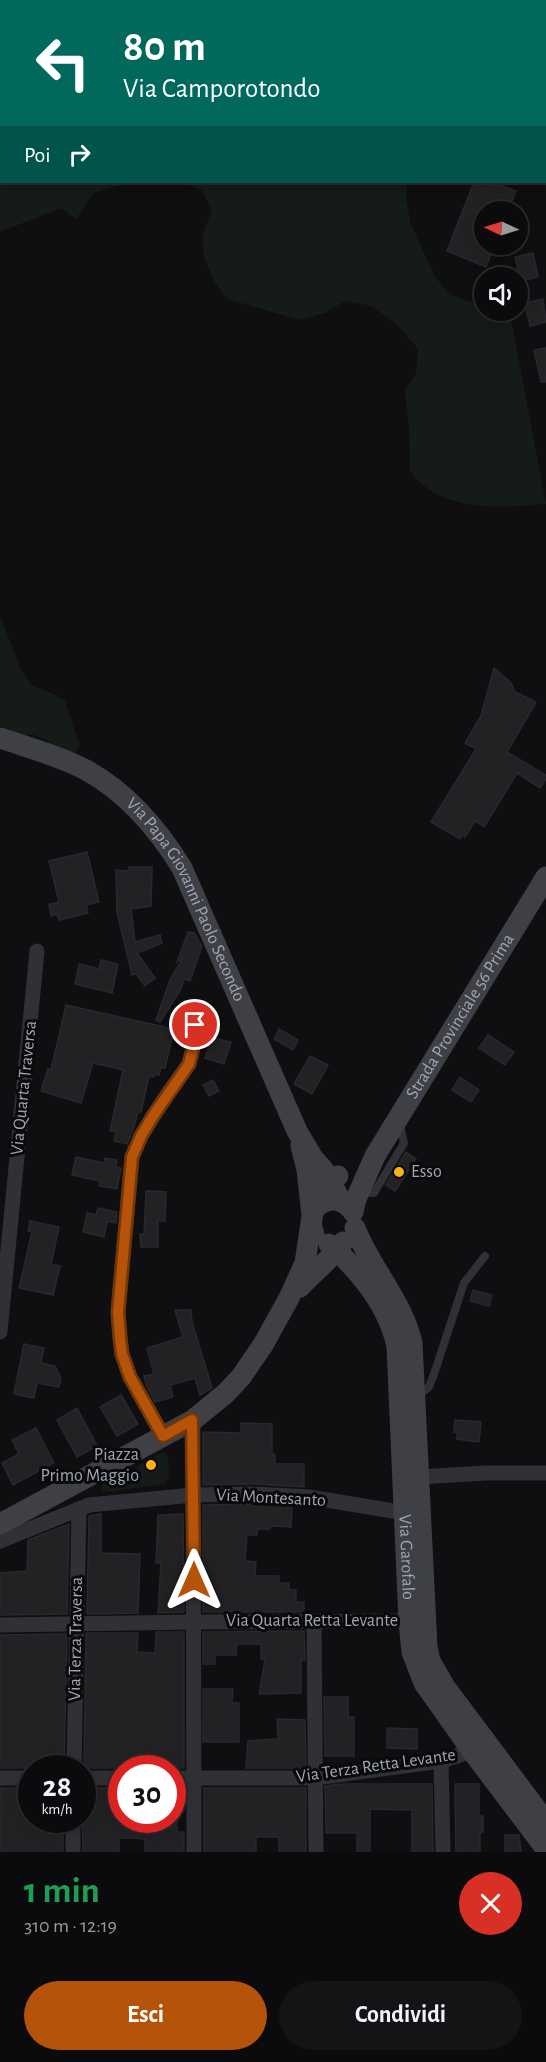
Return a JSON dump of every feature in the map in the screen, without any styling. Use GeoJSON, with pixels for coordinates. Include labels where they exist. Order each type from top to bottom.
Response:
{"type":"FeatureCollection","features":[{"type":"Feature","properties":{"kind":"main road","name":"Via Papa Giovanni Paolo Secondo"},"geometry":{"type":"LineString","coordinates":[[0,738],[64,760],[87,771],[129,800],[166,842],[182,868],[297,1131]]}},
{"type":"Feature","properties":{"kind":"main road","name":"Strada Provinciale 56 Prima"},"geometry":{"type":"LineString","coordinates":[[341,1210],[546,877]]}},
{"type":"Feature","properties":{"kind":"main road"},"geometry":{"type":"LineString","coordinates":[[297,1131],[341,1210]]}},
{"type":"Feature","properties":{"kind":"main road"},"geometry":{"type":"LineString","coordinates":[[297,1131],[307,1169],[316,1237],[341,1210]]}},
{"type":"Feature","properties":{"kind":"main road"},"geometry":{"type":"LineString","coordinates":[[0,1524],[192,1420],[226,1393],[241,1377],[263,1345],[289,1298],[304,1263],[313,1215],[323,1202],[332,1199],[341,1210]]}},
{"type":"Feature","properties":{"kind":"main road"},"geometry":{"type":"LineString","coordinates":[[289,1298],[317,1269],[341,1210]]}},
{"type":"Feature","properties":{"kind":"main road","name":"Via Garofalo"},"geometry":{"type":"LineString","coordinates":[[341,1210],[357,1270],[384,1310],[397,1346],[412,1652],[424,1683],[546,1822]]}},
{"type":"Feature","properties":{"kind":"main road","name":"Via Garofalo"},"geometry":{"type":"LineString","coordinates":[[341,1210],[367,1256],[396,1299],[409,1329],[416,1397],[427,1647],[430,1661],[479,1746],[546,1850]]}},
{"type":"Feature","properties":{"kind":"main road"},"geometry":{"type":"LineString","coordinates":[[317,1269],[329,1265],[341,1265],[357,1270]]}},
{"type":"Feature","properties":{"kind":"street","name":"Via Quarta Traversa"},"geometry":{"type":"LineString","coordinates":[[0,1332],[37,951]]}},
{"type":"Feature","properties":{"kind":"street"},"geometry":{"type":"LineString","coordinates":[[163,1436],[130,1377],[122,1354],[118,1312],[132,1157],[153,1116],[189,1064],[196,1036],[195,1025]]}},
{"type":"Feature","properties":{"kind":"street"},"geometry":{"type":"LineString","coordinates":[[192,1420],[194,1852]]}},
{"type":"Feature","properties":{"kind":"street"},"geometry":{"type":"LineString","coordinates":[[419,1477],[486,1473],[546,1473]]}},
{"type":"Feature","properties":{"kind":"street","name":"Via Montesanto"},"geometry":{"type":"LineString","coordinates":[[0,1541],[89,1505],[193,1495],[254,1494],[309,1497],[405,1513]]}},
{"type":"Feature","properties":{"kind":"street","name":"Via Terza Traversa"},"geometry":{"type":"LineString","coordinates":[[74,1755],[79,1509]]}},
{"type":"Feature","properties":{"kind":"street"},"geometry":{"type":"LineString","coordinates":[[314,1621],[316,1852]]}},
{"type":"Feature","properties":{"kind":"street","name":"Via Quarta Retta Levante"},"geometry":{"type":"LineString","coordinates":[[0,1625],[409,1621]]}},
{"type":"Feature","properties":{"kind":"street","name":"Via Terza Retta Levante"},"geometry":{"type":"LineString","coordinates":[[186,1778],[315,1778],[441,1761],[479,1746]]}},
{"type":"Feature","properties":{"kind":"street"},"geometry":{"type":"LineString","coordinates":[[441,1761],[443,1852]]}},
{"type":"Feature","properties":{"kind":"street"},"geometry":{"type":"LineString","coordinates":[[0,1778],[18,1778]]}},
{"type":"Feature","properties":{"kind":"street"},"geometry":{"type":"LineString","coordinates":[[73,1833],[73,1852]]}},
{"type":"Feature","properties":{"kind":"lane"},"geometry":{"type":"LineString","coordinates":[[341,1210],[375,1193],[404,1143],[398,1118]]}},
{"type":"Feature","properties":{"kind":"lane"},"geometry":{"type":"LineString","coordinates":[[416,1397],[429,1387],[464,1282],[485,1256]]}},
{"type":"Feature","properties":{"kind":"shaded area"},"geometry":{"type":"Polygon","coordinates":[[[0,183],[128,183],[94,193],[76,219],[61,208],[0,232],[0,183]]]}},
{"type":"Feature","properties":{"kind":"shaded area"},"geometry":{"type":"Polygon","coordinates":[[[183,183],[407,183],[406,196],[410,222],[434,275],[450,295],[474,303],[474,321],[512,321],[546,504],[482,506],[466,504],[436,494],[421,483],[410,471],[405,390],[416,375],[418,349],[397,324],[371,306],[345,301],[325,313],[300,320],[227,299],[214,281],[204,257],[202,236],[212,210],[202,190],[183,183]]]}},
{"type":"Feature","properties":{"kind":"shaded area"},"geometry":{"type":"Polygon","coordinates":[[[0,616],[21,669],[32,686],[50,692],[65,701],[80,747],[74,753],[50,745],[47,740],[31,734],[26,737],[0,726],[0,616]]]}},
{"type":"Feature","properties":{"kind":"shaded area"},"geometry":{"type":"Polygon","coordinates":[[[163,1452],[168,1456],[169,1477],[164,1484],[107,1492],[102,1490],[103,1484],[110,1480],[113,1481],[163,1452]]]}},
{"type":"Feature","properties":{"kind":"building"},"geometry":{"type":"Polygon","coordinates":[[[474,183],[494,183],[516,191],[512,201],[474,201],[474,255],[491,255],[486,267],[447,251],[474,183]]]}},
{"type":"Feature","properties":{"kind":"building"},"geometry":{"type":"Polygon","coordinates":[[[533,253],[538,277],[528,279],[528,267],[517,267],[515,257],[533,253]]]}},
{"type":"Feature","properties":{"kind":"building"},"geometry":{"type":"Polygon","coordinates":[[[543,299],[546,322],[530,326],[528,302],[543,299]]]}},
{"type":"Feature","properties":{"kind":"building"},"geometry":{"type":"Polygon","coordinates":[[[546,348],[546,382],[541,382],[534,350],[546,348]]]}},
{"type":"Feature","properties":{"kind":"building"},"geometry":{"type":"Polygon","coordinates":[[[494,668],[511,683],[515,692],[536,702],[507,752],[546,775],[546,779],[540,788],[517,773],[484,827],[475,821],[465,837],[462,835],[460,839],[431,822],[476,749],[465,743],[481,716],[494,668]]]}},
{"type":"Feature","properties":{"kind":"building"},"geometry":{"type":"Polygon","coordinates":[[[87,852],[99,902],[86,905],[88,913],[59,920],[57,914],[51,916],[49,904],[59,902],[49,861],[87,852]]]}},
{"type":"Feature","properties":{"kind":"building"},"geometry":{"type":"Polygon","coordinates":[[[129,867],[152,867],[151,906],[131,909],[135,942],[160,935],[162,943],[137,953],[155,978],[145,986],[136,974],[132,975],[117,912],[116,870],[129,871],[129,867]]]}},
{"type":"Feature","properties":{"kind":"building"},"geometry":{"type":"Polygon","coordinates":[[[188,932],[194,933],[202,946],[190,981],[184,979],[181,989],[160,1022],[156,1020],[170,980],[183,958],[177,962],[188,932]]]}},
{"type":"Feature","properties":{"kind":"building"},"geometry":{"type":"Polygon","coordinates":[[[101,960],[118,964],[112,993],[75,984],[79,964],[99,969],[101,960]]]}},
{"type":"Feature","properties":{"kind":"building"},"geometry":{"type":"Polygon","coordinates":[[[66,1005],[174,1029],[165,1068],[161,1067],[159,1075],[149,1076],[141,1112],[138,1112],[127,1144],[114,1141],[116,1132],[110,1131],[123,1070],[93,1063],[81,1103],[41,1091],[48,1069],[51,1070],[66,1005]]]}},
{"type":"Feature","properties":{"kind":"building"},"geometry":{"type":"Polygon","coordinates":[[[279,1029],[298,1040],[293,1050],[274,1039],[279,1029]]]}},
{"type":"Feature","properties":{"kind":"building"},"geometry":{"type":"Polygon","coordinates":[[[488,1035],[514,1052],[505,1065],[479,1048],[488,1035]]]}},
{"type":"Feature","properties":{"kind":"building"},"geometry":{"type":"Polygon","coordinates":[[[212,1038],[231,1042],[224,1064],[205,1058],[212,1038]]]}},
{"type":"Feature","properties":{"kind":"building"},"geometry":{"type":"Polygon","coordinates":[[[310,1056],[328,1065],[312,1094],[294,1084],[310,1056]]]}},
{"type":"Feature","properties":{"kind":"building"},"geometry":{"type":"Polygon","coordinates":[[[460,1077],[479,1090],[471,1102],[452,1090],[460,1077]]]}},
{"type":"Feature","properties":{"kind":"building"},"geometry":{"type":"Polygon","coordinates":[[[213,1080],[219,1091],[209,1096],[203,1085],[213,1080]]]}},
{"type":"Feature","properties":{"kind":"building"},"geometry":{"type":"Polygon","coordinates":[[[406,1152],[416,1159],[395,1191],[386,1185],[406,1152]]]}},
{"type":"Feature","properties":{"kind":"building"},"geometry":{"type":"Polygon","coordinates":[[[76,1157],[104,1163],[105,1158],[117,1160],[116,1167],[121,1168],[117,1189],[99,1186],[100,1181],[72,1175],[76,1157]]]}},
{"type":"Feature","properties":{"kind":"building"},"geometry":{"type":"Polygon","coordinates":[[[146,1191],[166,1192],[165,1221],[158,1221],[158,1247],[141,1247],[140,1234],[144,1234],[146,1191]]]}},
{"type":"Feature","properties":{"kind":"building"},"geometry":{"type":"Polygon","coordinates":[[[98,1208],[117,1212],[116,1223],[107,1221],[104,1237],[83,1232],[87,1213],[96,1215],[98,1208]]]}},
{"type":"Feature","properties":{"kind":"building"},"geometry":{"type":"Polygon","coordinates":[[[30,1221],[59,1227],[51,1264],[60,1266],[53,1295],[19,1288],[32,1232],[28,1231],[30,1221]]]}},
{"type":"Feature","properties":{"kind":"building"},"geometry":{"type":"Polygon","coordinates":[[[473,1290],[492,1295],[489,1306],[470,1301],[473,1290]]]}},
{"type":"Feature","properties":{"kind":"building"},"geometry":{"type":"Polygon","coordinates":[[[175,1310],[191,1310],[192,1322],[212,1388],[200,1395],[195,1378],[170,1385],[173,1397],[155,1402],[144,1376],[154,1374],[147,1348],[183,1337],[175,1310]]]}},
{"type":"Feature","properties":{"kind":"building"},"geometry":{"type":"Polygon","coordinates":[[[24,1344],[44,1348],[41,1363],[55,1366],[61,1378],[59,1387],[37,1383],[34,1398],[14,1394],[24,1344]]]}},
{"type":"Feature","properties":{"kind":"building"},"geometry":{"type":"Polygon","coordinates":[[[121,1395],[138,1424],[117,1436],[100,1407],[121,1395]]]}},
{"type":"Feature","properties":{"kind":"building"},"geometry":{"type":"Polygon","coordinates":[[[77,1408],[97,1446],[77,1457],[57,1420],[77,1408]]]}},
{"type":"Feature","properties":{"kind":"building"},"geometry":{"type":"Polygon","coordinates":[[[455,1420],[481,1422],[479,1442],[457,1439],[457,1432],[454,1432],[455,1420]]]}},
{"type":"Feature","properties":{"kind":"building"},"geometry":{"type":"Polygon","coordinates":[[[241,1423],[272,1424],[272,1454],[275,1455],[275,1464],[304,1464],[304,1487],[254,1484],[203,1485],[203,1432],[241,1433],[241,1423]]]}},
{"type":"Feature","properties":{"kind":"building"},"geometry":{"type":"Polygon","coordinates":[[[36,1428],[54,1463],[13,1485],[2,1463],[19,1454],[12,1440],[36,1428]]]}},
{"type":"Feature","properties":{"kind":"building"},"geometry":{"type":"Polygon","coordinates":[[[203,1505],[292,1506],[291,1527],[271,1526],[270,1529],[258,1529],[257,1535],[247,1535],[245,1561],[256,1562],[255,1576],[279,1576],[279,1583],[289,1583],[289,1590],[296,1590],[296,1602],[304,1602],[304,1612],[203,1612],[203,1505]]]}},
{"type":"Feature","properties":{"kind":"building"},"geometry":{"type":"Polygon","coordinates":[[[101,1514],[101,1553],[140,1554],[138,1613],[87,1614],[89,1516],[101,1514]]]}},
{"type":"Feature","properties":{"kind":"building"},"geometry":{"type":"Polygon","coordinates":[[[183,1514],[184,1612],[158,1613],[161,1563],[156,1563],[158,1515],[183,1514]]]}},
{"type":"Feature","properties":{"kind":"building"},"geometry":{"type":"Polygon","coordinates":[[[69,1524],[67,1614],[0,1615],[0,1573],[27,1571],[28,1540],[69,1524]]]}},
{"type":"Feature","properties":{"kind":"building"},"geometry":{"type":"Polygon","coordinates":[[[304,1631],[305,1660],[301,1660],[301,1693],[259,1694],[265,1660],[261,1659],[261,1644],[237,1644],[236,1655],[215,1655],[215,1664],[203,1664],[203,1632],[304,1631]]]}},
{"type":"Feature","properties":{"kind":"building"},"geometry":{"type":"Polygon","coordinates":[[[156,1632],[184,1632],[184,1755],[108,1755],[108,1768],[96,1768],[96,1755],[84,1755],[86,1633],[138,1633],[137,1652],[155,1653],[156,1632]]]}},
{"type":"Feature","properties":{"kind":"building"},"geometry":{"type":"Polygon","coordinates":[[[67,1634],[64,1755],[18,1755],[18,1768],[0,1768],[0,1635],[67,1634]]]}},
{"type":"Feature","properties":{"kind":"building"},"geometry":{"type":"Polygon","coordinates":[[[203,1689],[233,1689],[232,1703],[239,1703],[239,1742],[203,1742],[203,1689]]]}},
{"type":"Feature","properties":{"kind":"building"},"geometry":{"type":"Polygon","coordinates":[[[324,1697],[348,1697],[348,1717],[354,1717],[354,1756],[325,1756],[324,1697]]]}},
{"type":"Feature","properties":{"kind":"building"},"geometry":{"type":"Polygon","coordinates":[[[277,1719],[305,1720],[306,1768],[246,1768],[248,1741],[278,1739],[277,1719]]]}},
{"type":"Feature","properties":{"kind":"building"},"geometry":{"type":"Polygon","coordinates":[[[387,1728],[417,1729],[417,1749],[387,1748],[387,1728]]]}},
{"type":"Feature","properties":{"kind":"building"},"geometry":{"type":"Polygon","coordinates":[[[432,1784],[433,1852],[412,1852],[412,1810],[370,1809],[370,1852],[357,1852],[357,1833],[326,1833],[325,1786],[432,1784]]]}},
{"type":"Feature","properties":{"kind":"building"},"geometry":{"type":"Polygon","coordinates":[[[455,1784],[479,1784],[479,1816],[483,1816],[480,1852],[456,1852],[455,1784]]]}},
{"type":"Feature","properties":{"kind":"building"},"geometry":{"type":"Polygon","coordinates":[[[0,1788],[18,1788],[18,1833],[63,1833],[63,1852],[0,1852],[0,1788]]]}},
{"type":"Feature","properties":{"kind":"building"},"geometry":{"type":"Polygon","coordinates":[[[96,1788],[108,1788],[108,1833],[184,1833],[184,1852],[145,1852],[145,1839],[119,1838],[119,1852],[83,1852],[83,1833],[96,1833],[96,1788]]]}},
{"type":"Feature","properties":{"kind":"building"},"geometry":{"type":"Polygon","coordinates":[[[204,1788],[306,1788],[306,1852],[279,1852],[279,1837],[256,1837],[256,1852],[204,1852],[204,1788]]]}},
{"type":"Feature","properties":{"kind":"building"},"geometry":{"type":"Polygon","coordinates":[[[505,1835],[519,1835],[521,1852],[505,1852],[505,1835]]]}},
{"type":"Feature","properties":{"kind":"place","name":"Esso"},"geometry":{"type":"Point","coordinates":[399,1172]}},
{"type":"Feature","properties":{"kind":"place","name":"Piazza Primo Maggio"},"geometry":{"type":"Point","coordinates":[151,1465]}},
{"type":"Feature","properties":{"kind":"route"},"geometry":{"type":"LineString","coordinates":[[194,1580],[192,1420],[163,1436],[130,1377],[122,1354],[118,1312],[132,1157],[153,1116],[189,1064],[196,1036],[195,1025]]}}]}
